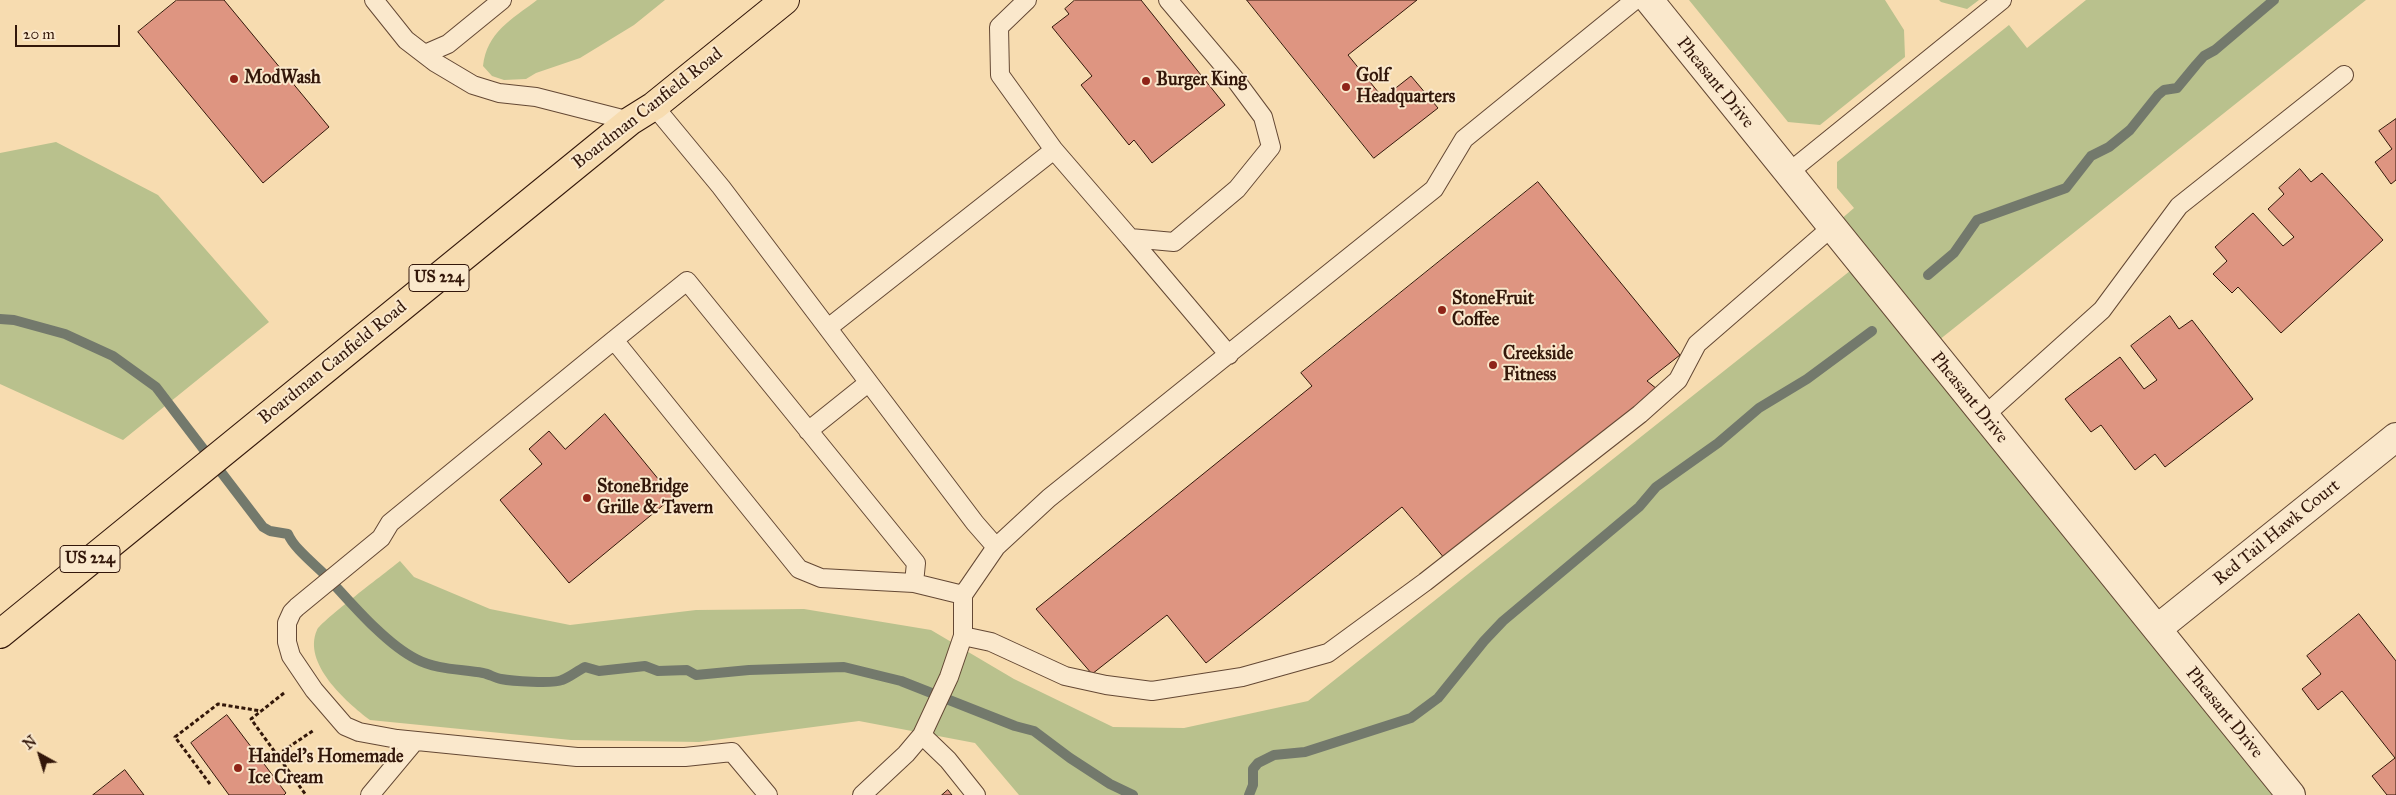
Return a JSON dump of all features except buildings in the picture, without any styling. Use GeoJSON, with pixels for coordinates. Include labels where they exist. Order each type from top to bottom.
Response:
{"type":"FeatureCollection","features":[{"type":"Feature","properties":{"kind":"main road","name":"Boardman Canfield Road"},"geometry":{"type":"LineString","coordinates":[[0,634],[630,121],[654,106],[785,0]]}},
{"type":"Feature","properties":{"kind":"street","name":"Pheasant Drive"},"geometry":{"type":"LineString","coordinates":[[1649,0],[2291,795]]}},
{"type":"Feature","properties":{"kind":"street","name":"Red Tail Hawk Court"},"geometry":{"type":"LineString","coordinates":[[2158,629],[2396,437]]}},
{"type":"Feature","properties":{"kind":"lane"},"geometry":{"type":"LineString","coordinates":[[374,0],[406,40],[424,54],[473,85],[499,93],[536,97],[630,121]]}},
{"type":"Feature","properties":{"kind":"lane"},"geometry":{"type":"LineString","coordinates":[[424,54],[448,44],[502,0]]}},
{"type":"Feature","properties":{"kind":"lane"},"geometry":{"type":"LineString","coordinates":[[1027,0],[999,27],[1000,76],[1054,150],[1229,355]]}},
{"type":"Feature","properties":{"kind":"lane"},"geometry":{"type":"LineString","coordinates":[[1130,238],[1174,242],[1237,189],[1272,147],[1263,117],[1234,78],[1168,0]]}},
{"type":"Feature","properties":{"kind":"lane"},"geometry":{"type":"LineString","coordinates":[[862,795],[906,754],[926,727],[949,677],[962,636],[963,595],[996,547],[1050,498],[1434,189],[1464,138],[1635,0]]}},
{"type":"Feature","properties":{"kind":"lane"},"geometry":{"type":"LineString","coordinates":[[1788,173],[2002,0]]}},
{"type":"Feature","properties":{"kind":"lane"},"geometry":{"type":"LineString","coordinates":[[1984,416],[2102,310],[2179,206],[2344,75]]}},
{"type":"Feature","properties":{"kind":"lane"},"geometry":{"type":"LineString","coordinates":[[654,106],[721,187],[868,383],[996,547]]}},
{"type":"Feature","properties":{"kind":"lane"},"geometry":{"type":"LineString","coordinates":[[828,328],[1054,150]]}},
{"type":"Feature","properties":{"kind":"lane"},"geometry":{"type":"LineString","coordinates":[[962,636],[991,642],[1065,676],[1106,685],[1152,691],[1242,677],[1328,653],[1425,582],[1640,414],[1678,380],[1697,344],[1832,227]]}},
{"type":"Feature","properties":{"kind":"lane"},"geometry":{"type":"LineString","coordinates":[[768,795],[732,752],[685,757],[577,757],[416,741],[359,732],[345,726],[336,716],[305,678],[291,656],[286,632],[292,612],[381,538],[390,523],[686,281],[916,563],[914,583]]}},
{"type":"Feature","properties":{"kind":"lane"},"geometry":{"type":"LineString","coordinates":[[614,340],[799,568],[821,578],[914,583],[963,595]]}},
{"type":"Feature","properties":{"kind":"lane"},"geometry":{"type":"LineString","coordinates":[[808,431],[868,383]]}},
{"type":"Feature","properties":{"kind":"lane"},"geometry":{"type":"LineString","coordinates":[[926,727],[948,760],[976,795]]}},
{"type":"Feature","properties":{"kind":"lane"},"geometry":{"type":"LineString","coordinates":[[370,795],[416,741]]}},
{"type":"Feature","properties":{"kind":"path"},"geometry":{"type":"LineString","coordinates":[[305,678],[251,719],[306,795]]}},
{"type":"Feature","properties":{"kind":"path"},"geometry":{"type":"LineString","coordinates":[[210,784],[175,737],[218,704],[262,711]]}},
{"type":"Feature","properties":{"kind":"path"},"geometry":{"type":"LineString","coordinates":[[277,755],[336,716]]}},
{"type":"Feature","properties":{"kind":"green space"},"geometry":{"type":"Polygon","coordinates":[[[537,0],[665,0],[634,25],[580,58],[536,73],[526,79],[504,80],[492,76],[483,66],[489,44],[502,28],[537,0]]]}},
{"type":"Feature","properties":{"kind":"green space"},"geometry":{"type":"Polygon","coordinates":[[[1689,0],[1885,0],[1904,30],[1905,57],[1820,125],[1788,122],[1689,0]]]}},
{"type":"Feature","properties":{"kind":"green space"},"geometry":{"type":"Polygon","coordinates":[[[1939,0],[1979,0],[1967,9],[1939,0]]]}},
{"type":"Feature","properties":{"kind":"green space"},"geometry":{"type":"Polygon","coordinates":[[[2086,0],[2366,0],[1929,348],[2291,795],[1019,795],[975,743],[859,721],[699,742],[571,740],[370,720],[349,703],[329,681],[316,655],[314,643],[317,630],[321,625],[400,561],[414,577],[490,609],[570,625],[696,610],[804,609],[931,630],[1014,679],[1113,727],[1184,728],[1308,701],[1860,263],[1832,227],[1854,208],[1837,188],[1837,162],[2009,25],[2027,48],[2086,0]]]}},
{"type":"Feature","properties":{"kind":"green space"},"geometry":{"type":"Polygon","coordinates":[[[56,142],[158,195],[269,322],[123,440],[0,384],[0,153],[56,142]]]}},
{"type":"Feature","properties":{"kind":"waterway"},"geometry":{"type":"LineString","coordinates":[[1928,275],[1954,253],[1977,220],[2066,188],[2091,156],[2109,147],[2130,130],[2158,95],[2164,90],[2177,88],[2204,56],[2215,50],[2274,0]]}},
{"type":"Feature","properties":{"kind":"waterway"},"geometry":{"type":"LineString","coordinates":[[0,319],[14,320],[65,334],[113,356],[156,387],[263,527],[270,531],[288,534],[300,551],[381,634],[393,644],[424,663],[483,673],[501,679],[541,682],[562,680],[585,667],[599,671],[645,666],[658,671],[687,670],[696,675],[749,670],[844,667],[901,681],[1015,726],[1034,731],[1070,758],[1110,784],[1133,795]]}},
{"type":"Feature","properties":{"kind":"waterway"},"geometry":{"type":"LineString","coordinates":[[1249,795],[1253,785],[1253,769],[1258,763],[1274,755],[1305,752],[1411,718],[1438,698],[1484,641],[1503,621],[1639,507],[1656,487],[1718,443],[1759,408],[1807,379],[1872,331]]}},
{"type":"Feature","properties":{"kind":"place","name":"ModWash"},"geometry":{"type":"Point","coordinates":[234,79]}},
{"type":"Feature","properties":{"kind":"place","name":"Burger King"},"geometry":{"type":"Point","coordinates":[1146,81]}},
{"type":"Feature","properties":{"kind":"place","name":"Golf Headquarters"},"geometry":{"type":"Point","coordinates":[1346,87]}},
{"type":"Feature","properties":{"kind":"place","name":"StoneFruit Coffee"},"geometry":{"type":"Point","coordinates":[1442,310]}},
{"type":"Feature","properties":{"kind":"place","name":"Creekside Fitness"},"geometry":{"type":"Point","coordinates":[1493,365]}},
{"type":"Feature","properties":{"kind":"place","name":"StoneBridge Grille & Tavern"},"geometry":{"type":"Point","coordinates":[587,498]}},
{"type":"Feature","properties":{"kind":"place","name":"Handel's Homemade Ice Cream"},"geometry":{"type":"Point","coordinates":[238,768]}}]}
